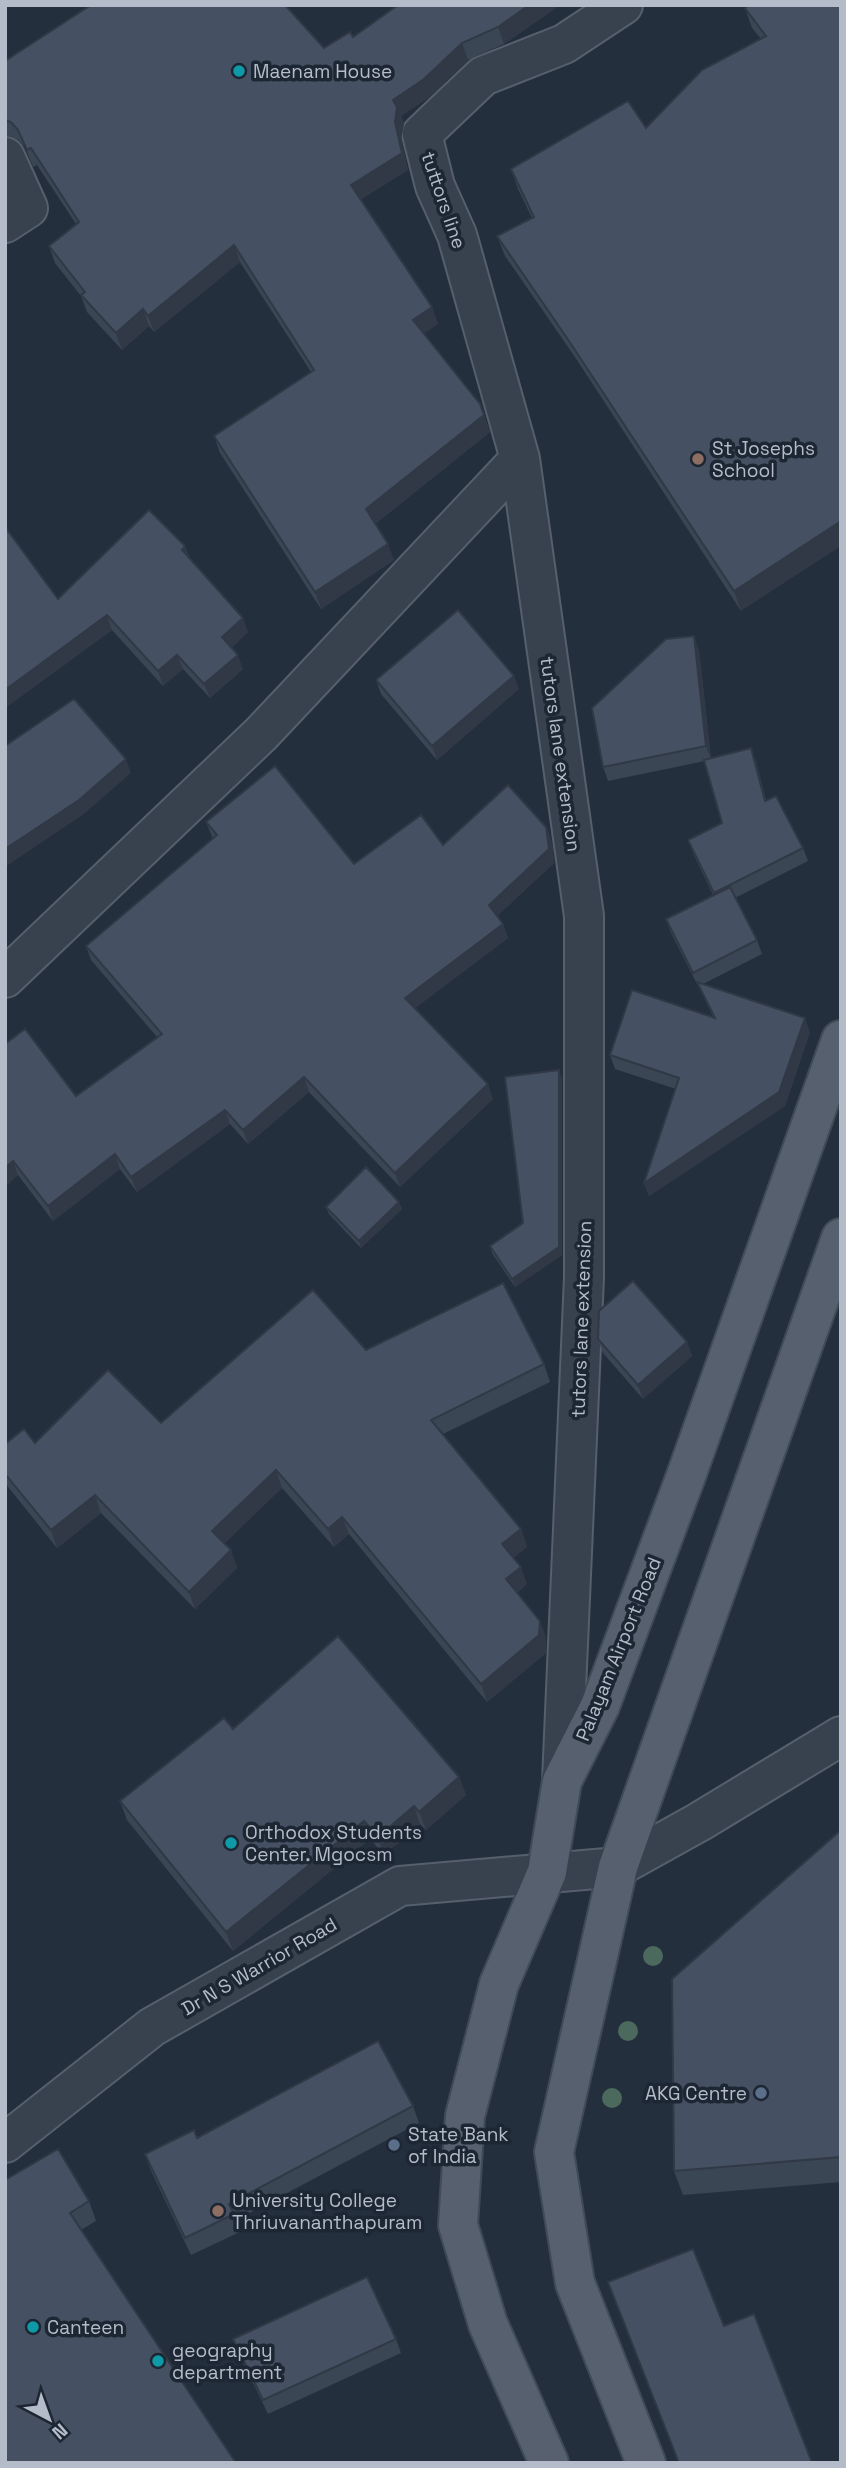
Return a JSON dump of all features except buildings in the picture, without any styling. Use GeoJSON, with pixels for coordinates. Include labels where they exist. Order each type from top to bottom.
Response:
{"type":"FeatureCollection","features":[{"type":"Feature","properties":{"kind":"main road","name":"Palayam Airport Road"},"geometry":{"type":"LineString","coordinates":[[549,2463],[488,2324],[458,2225],[465,2116],[499,1984],[547,1872],[562,1781],[605,1693],[686,1476],[841,1040]]}},
{"type":"Feature","properties":{"kind":"main road"},"geometry":{"type":"LineString","coordinates":[[646,2463],[575,2283],[554,2152],[618,1867],[841,1238]]}},
{"type":"Feature","properties":{"kind":"street","name":"tuttors line"},"geometry":{"type":"LineString","coordinates":[[520,459],[457,235],[435,186],[422,134],[483,76],[564,44],[623,5]]}},
{"type":"Feature","properties":{"kind":"street"},"geometry":{"type":"LineString","coordinates":[[5,157],[29,208],[5,223]]}},
{"type":"Feature","properties":{"kind":"street"},"geometry":{"type":"LineString","coordinates":[[5,978],[261,734],[520,459]]}},
{"type":"Feature","properties":{"kind":"street","name":"tutors lane extension"},"geometry":{"type":"LineString","coordinates":[[520,459],[584,916],[584,1277],[562,1781]]}},
{"type":"Feature","properties":{"kind":"street"},"geometry":{"type":"LineString","coordinates":[[618,1867],[699,1822],[841,1736]]}},
{"type":"Feature","properties":{"kind":"street","name":"Dr N S Warrior Road"},"geometry":{"type":"LineString","coordinates":[[5,2143],[152,2027],[400,1885],[618,1867]]}},
{"type":"Feature","properties":{"kind":"place","name":"Maenam House"},"geometry":{"type":"Point","coordinates":[239,71]}},
{"type":"Feature","properties":{"kind":"place","name":"St Josephs School"},"geometry":{"type":"Point","coordinates":[698,459]}},
{"type":"Feature","properties":{"kind":"place","name":"Orthodox Students Center. Mgocsm"},"geometry":{"type":"Point","coordinates":[231,1843]}},
{"type":"Feature","properties":{"kind":"place","name":"AKG Centre"},"geometry":{"type":"Point","coordinates":[761,2093]}},
{"type":"Feature","properties":{"kind":"place","name":"State Bank of India"},"geometry":{"type":"Point","coordinates":[394,2145]}},
{"type":"Feature","properties":{"kind":"place","name":"University College Thriuvananthapuram"},"geometry":{"type":"Point","coordinates":[218,2211]}},
{"type":"Feature","properties":{"kind":"place","name":"Canteen"},"geometry":{"type":"Point","coordinates":[33,2327]}},
{"type":"Feature","properties":{"kind":"place","name":"geography department"},"geometry":{"type":"Point","coordinates":[158,2361]}}]}
